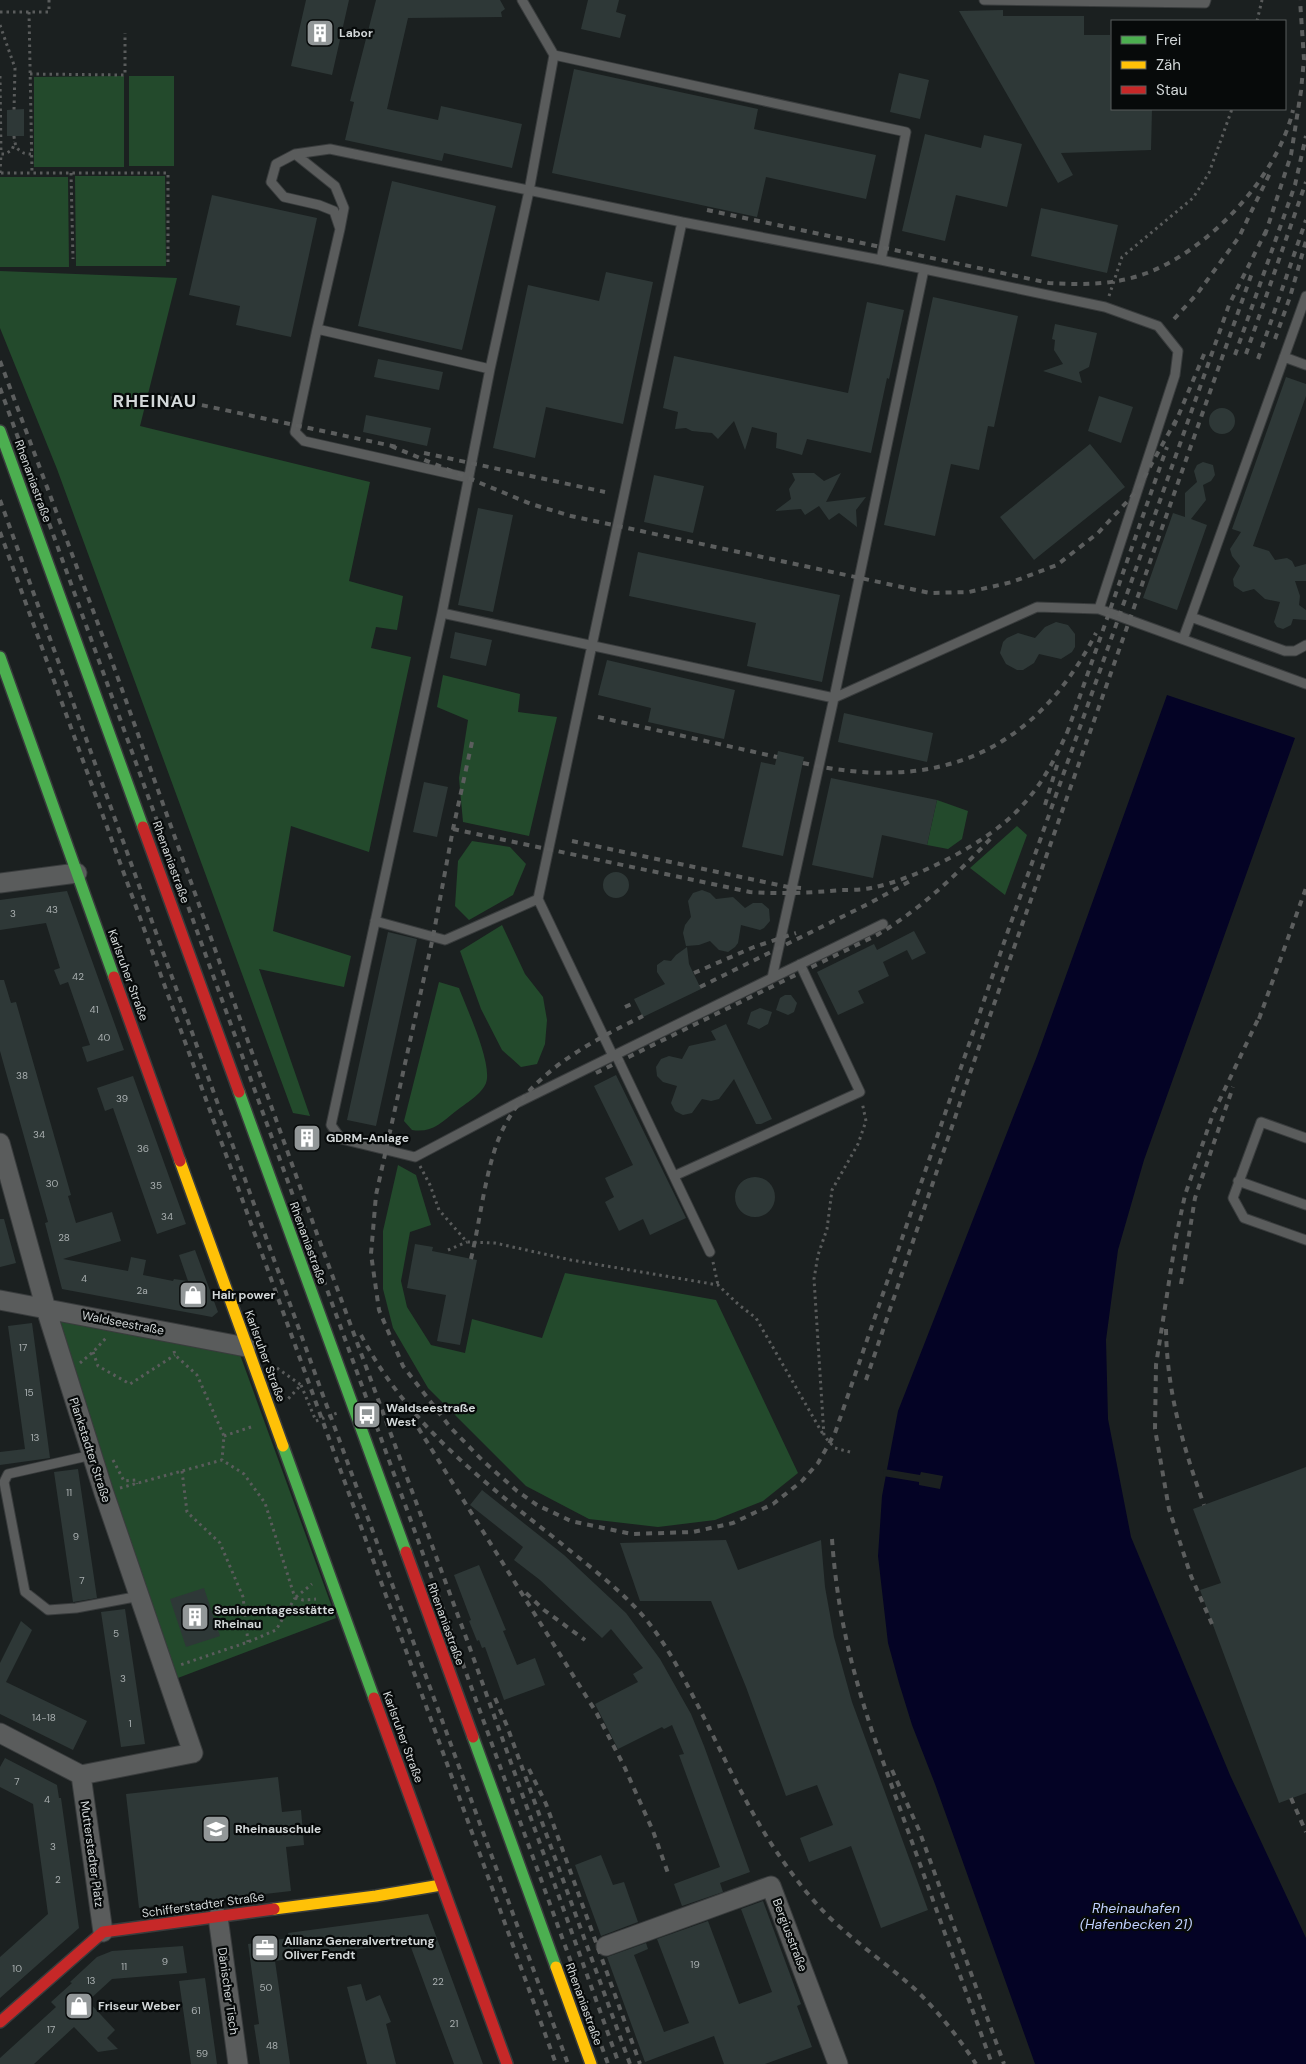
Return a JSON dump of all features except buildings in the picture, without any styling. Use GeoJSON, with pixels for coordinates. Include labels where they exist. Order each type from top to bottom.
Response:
{"type":"FeatureCollection","features":[{"type":"Feature","properties":{"kind":"street","name":"Rhenaniastraße"},"geometry":{"type":"LineString","coordinates":[[0,431],[591,2064]]}},
{"type":"Feature","properties":{"kind":"street","name":"Karlsruher Straße"},"geometry":{"type":"LineString","coordinates":[[0,657],[246,1347],[329,1571],[440,1885],[507,2064]]}},
{"type":"Feature","properties":{"kind":"street"},"geometry":{"type":"LineString","coordinates":[[0,883],[77,873]]}},
{"type":"Feature","properties":{"kind":"street","name":"Plankstadter Straße"},"geometry":{"type":"LineString","coordinates":[[0,1143],[46,1309],[66,1373],[193,1753],[81,1775]]}},
{"type":"Feature","properties":{"kind":"street","name":"Waldseestraße"},"geometry":{"type":"LineString","coordinates":[[0,1300],[246,1347]]}},
{"type":"Feature","properties":{"kind":"street"},"geometry":{"type":"LineString","coordinates":[[0,1733],[81,1775]]}},
{"type":"Feature","properties":{"kind":"street","name":"Mutterstadter Platz"},"geometry":{"type":"LineString","coordinates":[[81,1775],[103,1932]]}},
{"type":"Feature","properties":{"kind":"street","name":"Schifferstadter Straße"},"geometry":{"type":"LineString","coordinates":[[103,1932],[440,1885]]}},
{"type":"Feature","properties":{"kind":"street","name":"Bergiusstraße"},"geometry":{"type":"LineString","coordinates":[[606,1946],[771,1886],[838,2064]]}},
{"type":"Feature","properties":{"kind":"street","name":"Dänischer Tisch"},"geometry":{"type":"LineString","coordinates":[[218,1917],[238,2064]]}},
{"type":"Feature","properties":{"kind":"street"},"geometry":{"type":"LineString","coordinates":[[0,2022],[103,1932]]}},
{"type":"Feature","properties":{"kind":"lane"},"geometry":{"type":"LineString","coordinates":[[522,0],[554,55],[529,191],[490,369],[442,613],[331,1125],[341,1139],[415,1157],[883,924]]}},
{"type":"Feature","properties":{"kind":"lane"},"geometry":{"type":"LineString","coordinates":[[984,0],[1205,3],[1206,0]]}},
{"type":"Feature","properties":{"kind":"lane"},"geometry":{"type":"LineString","coordinates":[[554,55],[906,132],[881,260]]}},
{"type":"Feature","properties":{"kind":"lane"},"geometry":{"type":"LineString","coordinates":[[340,230],[334,211],[319,205],[284,197],[271,182],[276,164],[295,154],[330,149],[1105,307],[1158,326],[1178,351],[1175,375],[1099,609]]}},
{"type":"Feature","properties":{"kind":"lane"},"geometry":{"type":"LineString","coordinates":[[295,154],[335,186],[344,208],[295,432],[304,441],[469,478]]}},
{"type":"Feature","properties":{"kind":"lane"},"geometry":{"type":"LineString","coordinates":[[682,222],[538,899],[710,1252]]}},
{"type":"Feature","properties":{"kind":"lane"},"geometry":{"type":"LineString","coordinates":[[772,978],[834,698],[924,269]]}},
{"type":"Feature","properties":{"kind":"lane"},"geometry":{"type":"LineString","coordinates":[[1183,639],[1306,296]]}},
{"type":"Feature","properties":{"kind":"lane"},"geometry":{"type":"LineString","coordinates":[[317,329],[490,369]]}},
{"type":"Feature","properties":{"kind":"lane"},"geometry":{"type":"LineString","coordinates":[[1284,357],[1306,365]]}},
{"type":"Feature","properties":{"kind":"lane"},"geometry":{"type":"LineString","coordinates":[[442,613],[834,698],[1037,607],[1099,609],[1306,684]]}},
{"type":"Feature","properties":{"kind":"lane"},"geometry":{"type":"LineString","coordinates":[[1191,617],[1285,652],[1295,651],[1306,645]]}},
{"type":"Feature","properties":{"kind":"lane"},"geometry":{"type":"LineString","coordinates":[[375,921],[445,940],[538,899]]}},
{"type":"Feature","properties":{"kind":"lane"},"geometry":{"type":"LineString","coordinates":[[674,1176],[860,1092],[800,964]]}},
{"type":"Feature","properties":{"kind":"lane"},"geometry":{"type":"LineString","coordinates":[[1306,1138],[1261,1122],[1233,1198],[1244,1218],[1306,1240]]}},
{"type":"Feature","properties":{"kind":"lane"},"geometry":{"type":"LineString","coordinates":[[1238,1181],[1306,1205]]}},
{"type":"Feature","properties":{"kind":"lane"},"geometry":{"type":"LineString","coordinates":[[92,1454],[8,1474],[4,1482],[25,1592],[48,1610],[76,1608],[140,1596]]}},
{"type":"Feature","properties":{"kind":"path"},"geometry":{"type":"LineString","coordinates":[[0,12],[49,12],[49,0]]}},
{"type":"Feature","properties":{"kind":"path"},"geometry":{"type":"LineString","coordinates":[[1257,20],[1262,0]]}},
{"type":"Feature","properties":{"kind":"path"},"geometry":{"type":"LineString","coordinates":[[29,12],[32,173]]}},
{"type":"Feature","properties":{"kind":"path"},"geometry":{"type":"LineString","coordinates":[[0,25],[15,68],[14,110]]}},
{"type":"Feature","properties":{"kind":"path"},"geometry":{"type":"LineString","coordinates":[[30,74],[125,74],[125,33]]}},
{"type":"Feature","properties":{"kind":"path"},"geometry":{"type":"LineString","coordinates":[[0,76],[0,173],[168,172],[168,263]]}},
{"type":"Feature","properties":{"kind":"path"},"geometry":{"type":"LineString","coordinates":[[1105,307],[1122,257],[1193,198],[1209,173],[1232,110]]}},
{"type":"Feature","properties":{"kind":"path"},"geometry":{"type":"LineString","coordinates":[[14,136],[15,142],[22,153],[32,154]]}},
{"type":"Feature","properties":{"kind":"path"},"geometry":{"type":"LineString","coordinates":[[1,154],[12,150],[15,142]]}},
{"type":"Feature","properties":{"kind":"path"},"geometry":{"type":"LineString","coordinates":[[71,173],[72,259]]}},
{"type":"Feature","properties":{"kind":"path"},"geometry":{"type":"LineString","coordinates":[[824,1436],[814,1279],[818,1255],[827,1229],[832,1190],[858,1144],[866,1121],[860,1092]]}},
{"type":"Feature","properties":{"kind":"path"},"geometry":{"type":"LineString","coordinates":[[415,1157],[430,1185],[440,1210],[467,1242]]}},
{"type":"Feature","properties":{"kind":"path"},"geometry":{"type":"LineString","coordinates":[[448,1250],[467,1242],[495,1243],[571,1260],[718,1285]]}},
{"type":"Feature","properties":{"kind":"path"},"geometry":{"type":"LineString","coordinates":[[710,1252],[718,1285],[756,1318],[824,1436],[835,1448],[850,1452]]}},
{"type":"Feature","properties":{"kind":"path"},"geometry":{"type":"LineString","coordinates":[[66,1373],[93,1352],[120,1323]]}},
{"type":"Feature","properties":{"kind":"path"},"geometry":{"type":"LineString","coordinates":[[174,1350],[175,1355],[197,1375],[224,1436],[222,1460]]}},
{"type":"Feature","properties":{"kind":"path"},"geometry":{"type":"LineString","coordinates":[[93,1352],[98,1366],[130,1384],[175,1355]]}},
{"type":"Feature","properties":{"kind":"path"},"geometry":{"type":"LineString","coordinates":[[301,1385],[316,1421],[340,1412]]}},
{"type":"Feature","properties":{"kind":"path"},"geometry":{"type":"LineString","coordinates":[[224,1436],[254,1426]]}},
{"type":"Feature","properties":{"kind":"path"},"geometry":{"type":"LineString","coordinates":[[134,1484],[222,1460],[244,1474],[265,1503],[295,1598],[276,1630],[248,1642],[166,1670]]}},
{"type":"Feature","properties":{"kind":"path"},"geometry":{"type":"LineString","coordinates":[[182,1471],[187,1512],[220,1543],[243,1597],[248,1642]]}},
{"type":"Feature","properties":{"kind":"green space"},"geometry":{"type":"Polygon","coordinates":[[[124,76],[124,167],[34,167],[34,77],[124,76]]]}},
{"type":"Feature","properties":{"kind":"green space"},"geometry":{"type":"Polygon","coordinates":[[[129,76],[174,76],[174,166],[129,166],[129,76]]]}},
{"type":"Feature","properties":{"kind":"green space"},"geometry":{"type":"Polygon","coordinates":[[[75,176],[165,176],[166,266],[76,266],[75,176]]]}},
{"type":"Feature","properties":{"kind":"green space"},"geometry":{"type":"Polygon","coordinates":[[[0,177],[68,177],[69,267],[0,267],[0,177]]]}},
{"type":"Feature","properties":{"kind":"green space"},"geometry":{"type":"Polygon","coordinates":[[[0,271],[177,278],[140,426],[370,482],[349,581],[403,596],[397,630],[376,627],[371,648],[411,657],[369,852],[291,826],[273,931],[351,956],[344,987],[259,969],[310,1116],[293,1113],[57,469],[0,328],[0,271]]]}},
{"type":"Feature","properties":{"kind":"green space"},"geometry":{"type":"Polygon","coordinates":[[[443,675],[520,694],[518,712],[557,717],[529,836],[463,822],[459,778],[468,720],[437,707],[443,675]]]}},
{"type":"Feature","properties":{"kind":"green space"},"geometry":{"type":"Polygon","coordinates":[[[937,800],[968,811],[962,839],[948,849],[927,845],[937,800]]]}},
{"type":"Feature","properties":{"kind":"green space"},"geometry":{"type":"Polygon","coordinates":[[[1017,826],[1027,835],[1005,895],[970,868],[1017,826]]]}},
{"type":"Feature","properties":{"kind":"green space"},"geometry":{"type":"Polygon","coordinates":[[[472,841],[510,847],[526,864],[513,895],[469,920],[455,906],[458,861],[472,841]]]}},
{"type":"Feature","properties":{"kind":"green space"},"geometry":{"type":"Polygon","coordinates":[[[502,925],[525,974],[543,997],[547,1020],[545,1044],[537,1064],[521,1067],[502,1050],[481,1009],[460,951],[502,925]]]}},
{"type":"Feature","properties":{"kind":"green space"},"geometry":{"type":"Polygon","coordinates":[[[439,982],[459,988],[486,1063],[486,1083],[477,1095],[441,1123],[425,1130],[412,1130],[404,1121],[439,982]]]}},
{"type":"Feature","properties":{"kind":"green space"},"geometry":{"type":"Polygon","coordinates":[[[398,1165],[416,1175],[431,1225],[410,1232],[401,1281],[407,1307],[431,1345],[465,1353],[472,1319],[542,1338],[565,1273],[716,1300],[798,1473],[763,1501],[715,1520],[658,1527],[589,1519],[526,1486],[428,1388],[393,1328],[383,1289],[383,1231],[398,1165]]]}},
{"type":"Feature","properties":{"kind":"green space"},"geometry":{"type":"Polygon","coordinates":[[[46,1309],[239,1352],[336,1618],[170,1681],[46,1309]]]}},
{"type":"Feature","properties":{"kind":"water","name":"Rheinauhafen (Hafenbecken 21)"},"geometry":{"type":"Polygon","coordinates":[[[1167,695],[1295,738],[1144,1160],[1118,1250],[1106,1340],[1108,1419],[1131,1537],[1230,1775],[1306,1938],[1306,2064],[1035,2064],[912,1725],[899,1683],[888,1643],[878,1556],[882,1496],[898,1411],[1037,1056],[1167,695]]]}},
{"type":"Feature","properties":{"kind":"pier"},"geometry":{"type":"Polygon","coordinates":[[[884,1469],[920,1475],[921,1472],[943,1476],[940,1489],[919,1485],[919,1482],[883,1476],[884,1469]]]}},
{"type":"Feature","properties":{"kind":"railway"},"geometry":{"type":"LineString","coordinates":[[1265,235],[1291,155],[1301,91],[1304,59],[1300,0]]}},
{"type":"Feature","properties":{"kind":"railway"},"geometry":{"type":"LineString","coordinates":[[707,210],[1049,283],[1087,284],[1123,280],[1147,273],[1171,262],[1194,247],[1217,228],[1257,184],[1273,160],[1285,135],[1293,110]]}},
{"type":"Feature","properties":{"kind":"railway"},"geometry":{"type":"LineString","coordinates":[[1235,355],[1295,185],[1306,136]]}},
{"type":"Feature","properties":{"kind":"railway"},"geometry":{"type":"LineString","coordinates":[[1174,319],[1197,294],[1239,237],[1270,173]]}},
{"type":"Feature","properties":{"kind":"railway"},"geometry":{"type":"LineString","coordinates":[[1246,354],[1306,182]]}},
{"type":"Feature","properties":{"kind":"railway"},"geometry":{"type":"LineString","coordinates":[[1258,359],[1306,220]]}},
{"type":"Feature","properties":{"kind":"railway"},"geometry":{"type":"LineString","coordinates":[[472,742],[453,829],[433,937],[376,1195],[371,1254],[379,1310],[403,1366],[450,1427],[482,1460],[517,1491],[537,1505],[571,1521],[632,1534],[693,1532],[733,1523],[773,1504],[802,1481],[818,1463],[835,1433],[1008,931],[1229,305],[1267,229]]}},
{"type":"Feature","properties":{"kind":"railway"},"geometry":{"type":"LineString","coordinates":[[1275,339],[1290,297],[1306,241]]}},
{"type":"Feature","properties":{"kind":"railway"},"geometry":{"type":"LineString","coordinates":[[866,1380],[980,1044],[1253,270]]}},
{"type":"Feature","properties":{"kind":"railway"},"geometry":{"type":"LineString","coordinates":[[1174,426],[1205,352]]}},
{"type":"Feature","properties":{"kind":"railway"},"geometry":{"type":"LineString","coordinates":[[0,361],[110,656],[317,1234],[467,1640],[619,2064]]}},
{"type":"Feature","properties":{"kind":"railway"},"geometry":{"type":"LineString","coordinates":[[0,388],[608,2064]]}},
{"type":"Feature","properties":{"kind":"railway"},"geometry":{"type":"LineString","coordinates":[[155,395],[397,447]]}},
{"type":"Feature","properties":{"kind":"railway"},"geometry":{"type":"LineString","coordinates":[[391,446],[531,504],[571,516],[930,593],[969,592],[1012,582],[1057,565],[1098,533],[1136,492],[1176,420]]}},
{"type":"Feature","properties":{"kind":"railway"},"geometry":{"type":"LineString","coordinates":[[1067,733],[1167,447]]}},
{"type":"Feature","properties":{"kind":"railway"},"geometry":{"type":"LineString","coordinates":[[424,453],[605,492]]}},
{"type":"Feature","properties":{"kind":"railway"},"geometry":{"type":"LineString","coordinates":[[0,500],[321,1390],[568,2064]]}},
{"type":"Feature","properties":{"kind":"railway"},"geometry":{"type":"LineString","coordinates":[[0,532],[556,2064]]}},
{"type":"Feature","properties":{"kind":"railway"},"geometry":{"type":"LineString","coordinates":[[803,763],[851,771],[895,772],[937,767],[975,755],[1011,736],[1042,709],[1071,675],[1096,633]]}},
{"type":"Feature","properties":{"kind":"railway"},"geometry":{"type":"LineString","coordinates":[[598,717],[777,757]]}},
{"type":"Feature","properties":{"kind":"railway"},"geometry":{"type":"LineString","coordinates":[[453,829],[750,892],[795,893],[867,889],[908,877],[929,868],[949,859],[987,836],[1026,802],[1041,782],[1069,728]]}},
{"type":"Feature","properties":{"kind":"railway"},"geometry":{"type":"LineString","coordinates":[[1045,805],[1058,762]]}},
{"type":"Feature","properties":{"kind":"railway"},"geometry":{"type":"LineString","coordinates":[[596,1073],[877,935],[925,901],[967,863],[994,835]]}},
{"type":"Feature","properties":{"kind":"railway"},"geometry":{"type":"LineString","coordinates":[[572,841],[788,887],[801,888]]}},
{"type":"Feature","properties":{"kind":"railway"},"geometry":{"type":"LineString","coordinates":[[700,987],[870,903],[912,880]]}},
{"type":"Feature","properties":{"kind":"railway"},"geometry":{"type":"LineString","coordinates":[[1259,1019],[1306,888]]}},
{"type":"Feature","properties":{"kind":"railway"},"geometry":{"type":"LineString","coordinates":[[694,973],[754,947],[796,933]]}},
{"type":"Feature","properties":{"kind":"railway"},"geometry":{"type":"LineString","coordinates":[[625,1007],[636,1002]]}},
{"type":"Feature","properties":{"kind":"railway"},"geometry":{"type":"LineString","coordinates":[[1212,1624],[1191,1576],[1169,1509],[1155,1429],[1156,1365],[1176,1237],[1185,1195],[1213,1114],[1261,1013]]}},
{"type":"Feature","properties":{"kind":"railway"},"geometry":{"type":"LineString","coordinates":[[471,1259],[485,1186],[497,1143],[508,1120],[522,1100],[538,1082],[577,1052],[643,1016]]}},
{"type":"Feature","properties":{"kind":"railway"},"geometry":{"type":"LineString","coordinates":[[1181,1284],[1195,1198],[1233,1087]]}},
{"type":"Feature","properties":{"kind":"railway"},"geometry":{"type":"LineString","coordinates":[[1166,1329],[1169,1375],[1173,1397],[1189,1462],[1204,1505]]}},
{"type":"Feature","properties":{"kind":"railway"},"geometry":{"type":"LineString","coordinates":[[361,1335],[400,1396],[448,1448],[501,1495],[602,1577],[644,1617],[672,1657],[758,1823],[794,1876],[829,1917],[926,2000],[949,2027],[976,2064]]}},
{"type":"Feature","properties":{"kind":"railway"},"geometry":{"type":"LineString","coordinates":[[412,1418],[596,1712],[624,1766],[653,1831],[669,1876]]}},
{"type":"Feature","properties":{"kind":"railway"},"geometry":{"type":"LineString","coordinates":[[832,1539],[841,1613],[864,1706],[992,2064]]}},
{"type":"Feature","properties":{"kind":"railway"},"geometry":{"type":"LineString","coordinates":[[526,1593],[544,1610],[585,1640]]}},
{"type":"Feature","properties":{"kind":"railway"},"geometry":{"type":"LineString","coordinates":[[495,1698],[507,1726],[630,2064]]}},
{"type":"Feature","properties":{"kind":"railway"},"geometry":{"type":"LineString","coordinates":[[529,1769],[546,1804],[640,2064]]}},
{"type":"Feature","properties":{"kind":"railway"},"geometry":{"type":"LineString","coordinates":[[892,1770],[919,1830],[1004,2064]]}},
{"type":"Feature","properties":{"kind":"railway"},"geometry":{"type":"LineString","coordinates":[[1291,1798],[1306,1832]]}},
{"type":"Feature","properties":{"kind":"traffic: fast"},"geometry":{"type":"LineString","coordinates":[[0,431],[143,827]]}},
{"type":"Feature","properties":{"kind":"traffic: fast"},"geometry":{"type":"LineString","coordinates":[[0,657],[114,977]]}},
{"type":"Feature","properties":{"kind":"traffic: fast"},"geometry":{"type":"LineString","coordinates":[[239,1092],[406,1552]]}},
{"type":"Feature","properties":{"kind":"traffic: fast"},"geometry":{"type":"LineString","coordinates":[[283,1446],[374,1698]]}},
{"type":"Feature","properties":{"kind":"traffic: fast"},"geometry":{"type":"LineString","coordinates":[[473,1737],[556,1967]]}},
{"type":"Feature","properties":{"kind":"traffic: slow"},"geometry":{"type":"LineString","coordinates":[[180,1161],[283,1446]]}},
{"type":"Feature","properties":{"kind":"traffic: slow"},"geometry":{"type":"LineString","coordinates":[[274,1909],[376,1896],[441,1885]]}},
{"type":"Feature","properties":{"kind":"traffic: slow"},"geometry":{"type":"LineString","coordinates":[[556,1967],[591,2064]]}},
{"type":"Feature","properties":{"kind":"traffic: jam"},"geometry":{"type":"LineString","coordinates":[[143,827],[239,1092]]}},
{"type":"Feature","properties":{"kind":"traffic: jam"},"geometry":{"type":"LineString","coordinates":[[114,977],[180,1161]]}},
{"type":"Feature","properties":{"kind":"traffic: jam"},"geometry":{"type":"LineString","coordinates":[[406,1552],[473,1737]]}},
{"type":"Feature","properties":{"kind":"traffic: jam"},"geometry":{"type":"LineString","coordinates":[[374,1698],[507,2064]]}},
{"type":"Feature","properties":{"kind":"traffic: jam"},"geometry":{"type":"LineString","coordinates":[[0,2022],[103,1932],[274,1909]]}},
{"type":"Feature","properties":{"kind":"place","name":"Labor"},"geometry":{"type":"Point","coordinates":[320,33]}},
{"type":"Feature","properties":{"kind":"place","name":"GDRM-Anlage"},"geometry":{"type":"Point","coordinates":[307,1138]}},
{"type":"Feature","properties":{"kind":"place","name":"Hair power"},"geometry":{"type":"Point","coordinates":[193,1295]}},
{"type":"Feature","properties":{"kind":"place","name":"Waldseestraße West"},"geometry":{"type":"Point","coordinates":[367,1415]}},
{"type":"Feature","properties":{"kind":"place","name":"Seniorentagesstätte Rheinau"},"geometry":{"type":"Point","coordinates":[195,1617]}},
{"type":"Feature","properties":{"kind":"place","name":"Rheinauschule"},"geometry":{"type":"Point","coordinates":[216,1829]}},
{"type":"Feature","properties":{"kind":"place","name":"Allianz Generalvertretung Oliver Fendt"},"geometry":{"type":"Point","coordinates":[265,1948]}},
{"type":"Feature","properties":{"kind":"place","name":"Friseur Weber"},"geometry":{"type":"Point","coordinates":[79,2006]}},
{"type":"Feature","properties":{"kind":"district","name":"RHEINAU"},"geometry":{"type":"Point","coordinates":[155,401]}}]}
